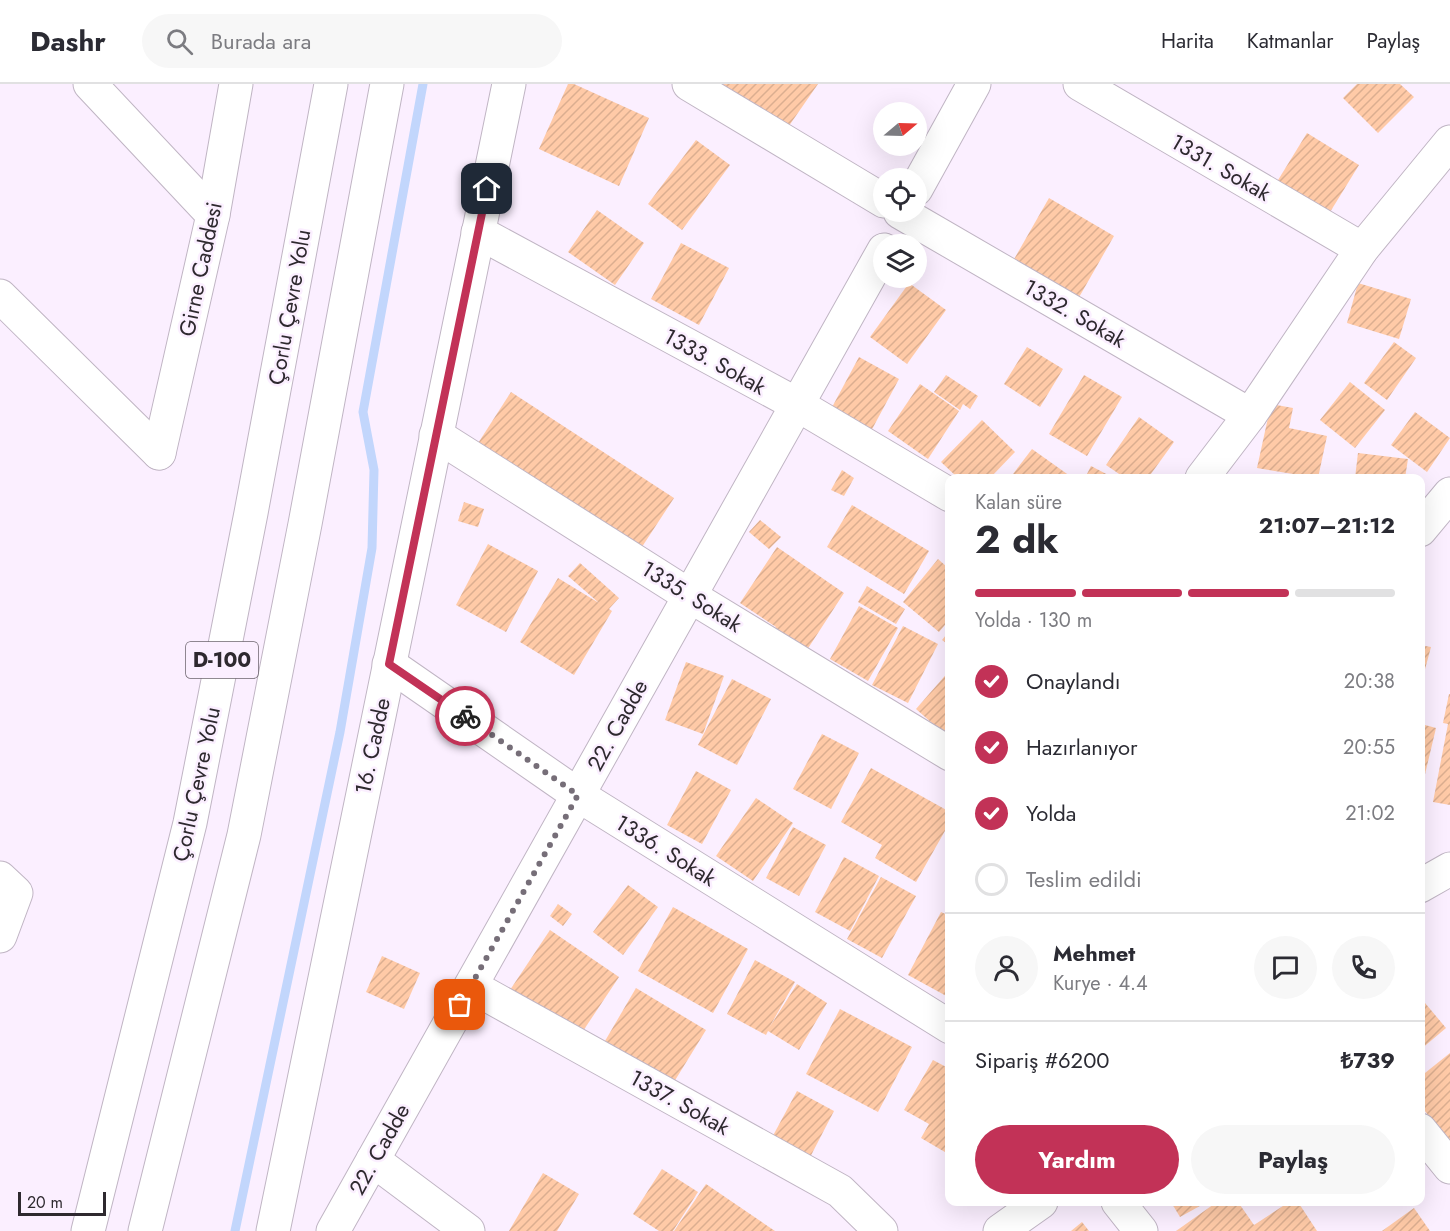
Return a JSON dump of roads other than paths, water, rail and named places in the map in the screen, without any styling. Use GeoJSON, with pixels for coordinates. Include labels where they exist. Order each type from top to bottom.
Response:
{"type":"FeatureCollection","features":[{"type":"Feature","properties":{"kind":"main road"},"geometry":{"type":"LineString","coordinates":[[90,84],[213,215]]}},
{"type":"Feature","properties":{"kind":"main road","name":"Girne Caddesi"},"geometry":{"type":"LineString","coordinates":[[0,296],[159,453],[213,215],[236,84]]}},
{"type":"Feature","properties":{"kind":"main road","name":"Çorlu Çevre Yolu"},"geometry":{"type":"LineString","coordinates":[[88,1231],[190,823],[251,513],[330,84]]}},
{"type":"Feature","properties":{"kind":"main road","name":"D-100"},"geometry":{"type":"LineString","coordinates":[[145,1231],[244,835],[387,84]]}},
{"type":"Feature","properties":{"kind":"main road","name":"16. Cadde"},"geometry":{"type":"LineString","coordinates":[[273,1231],[508,84]]}},
{"type":"Feature","properties":{"kind":"main road","name":"1332. Sokak"},"geometry":{"type":"LineString","coordinates":[[689,84],[873,189]]}},
{"type":"Feature","properties":{"kind":"main road"},"geometry":{"type":"LineString","coordinates":[[924,168],[974,84]]}},
{"type":"Feature","properties":{"kind":"main road","name":"1331. Sokak"},"geometry":{"type":"LineString","coordinates":[[1080,84],[1362,249]]}},
{"type":"Feature","properties":{"kind":"main road"},"geometry":{"type":"LineString","coordinates":[[1205,474],[1250,415],[1362,249],[1450,142]]}},
{"type":"Feature","properties":{"kind":"main road","name":"1332. Sokak"},"geometry":{"type":"LineString","coordinates":[[927,220],[1250,415]]}},
{"type":"Feature","properties":{"kind":"main road","name":"1333. Sokak"},"geometry":{"type":"LineString","coordinates":[[478,232],[798,405],[945,492]]}},
{"type":"Feature","properties":{"kind":"main road","name":"22. Cadde"},"geometry":{"type":"LineString","coordinates":[[333,1231],[873,270]]}},
{"type":"Feature","properties":{"kind":"main road","name":"1335. Sokak"},"geometry":{"type":"LineString","coordinates":[[436,435],[690,596],[945,751]]}},
{"type":"Feature","properties":{"kind":"main road"},"geometry":{"type":"LineString","coordinates":[[1425,524],[1450,494]]}},
{"type":"Feature","properties":{"kind":"main road"},"geometry":{"type":"LineString","coordinates":[[1425,536],[1450,533]]}},
{"type":"Feature","properties":{"kind":"main road","name":"1336. Sokak"},"geometry":{"type":"LineString","coordinates":[[389,664],[578,795],[945,1024]]}},
{"type":"Feature","properties":{"kind":"main road"},"geometry":{"type":"LineString","coordinates":[[1425,883],[1450,869]]}},
{"type":"Feature","properties":{"kind":"main road"},"geometry":{"type":"LineString","coordinates":[[0,878],[16,893],[0,936]]}},
{"type":"Feature","properties":{"kind":"main road","name":"1337. Sokak"},"geometry":{"type":"LineString","coordinates":[[471,986],[840,1191],[881,1231]]}},
{"type":"Feature","properties":{"kind":"main road"},"geometry":{"type":"LineString","coordinates":[[1425,1136],[1450,1167]]}},
{"type":"Feature","properties":{"kind":"main road"},"geometry":{"type":"LineString","coordinates":[[373,1160],[468,1231]]}},
{"type":"Feature","properties":{"kind":"main road"},"geometry":{"type":"LineString","coordinates":[[1000,1231],[1035,1206]]}},
{"type":"Feature","properties":{"kind":"main road"},"geometry":{"type":"LineString","coordinates":[[1121,1206],[1141,1231]]}},
{"type":"Feature","properties":{"kind":"waterway"},"geometry":{"type":"LineString","coordinates":[[235,1231],[340,732],[372,548],[374,470],[363,412],[423,84]]}}]}
